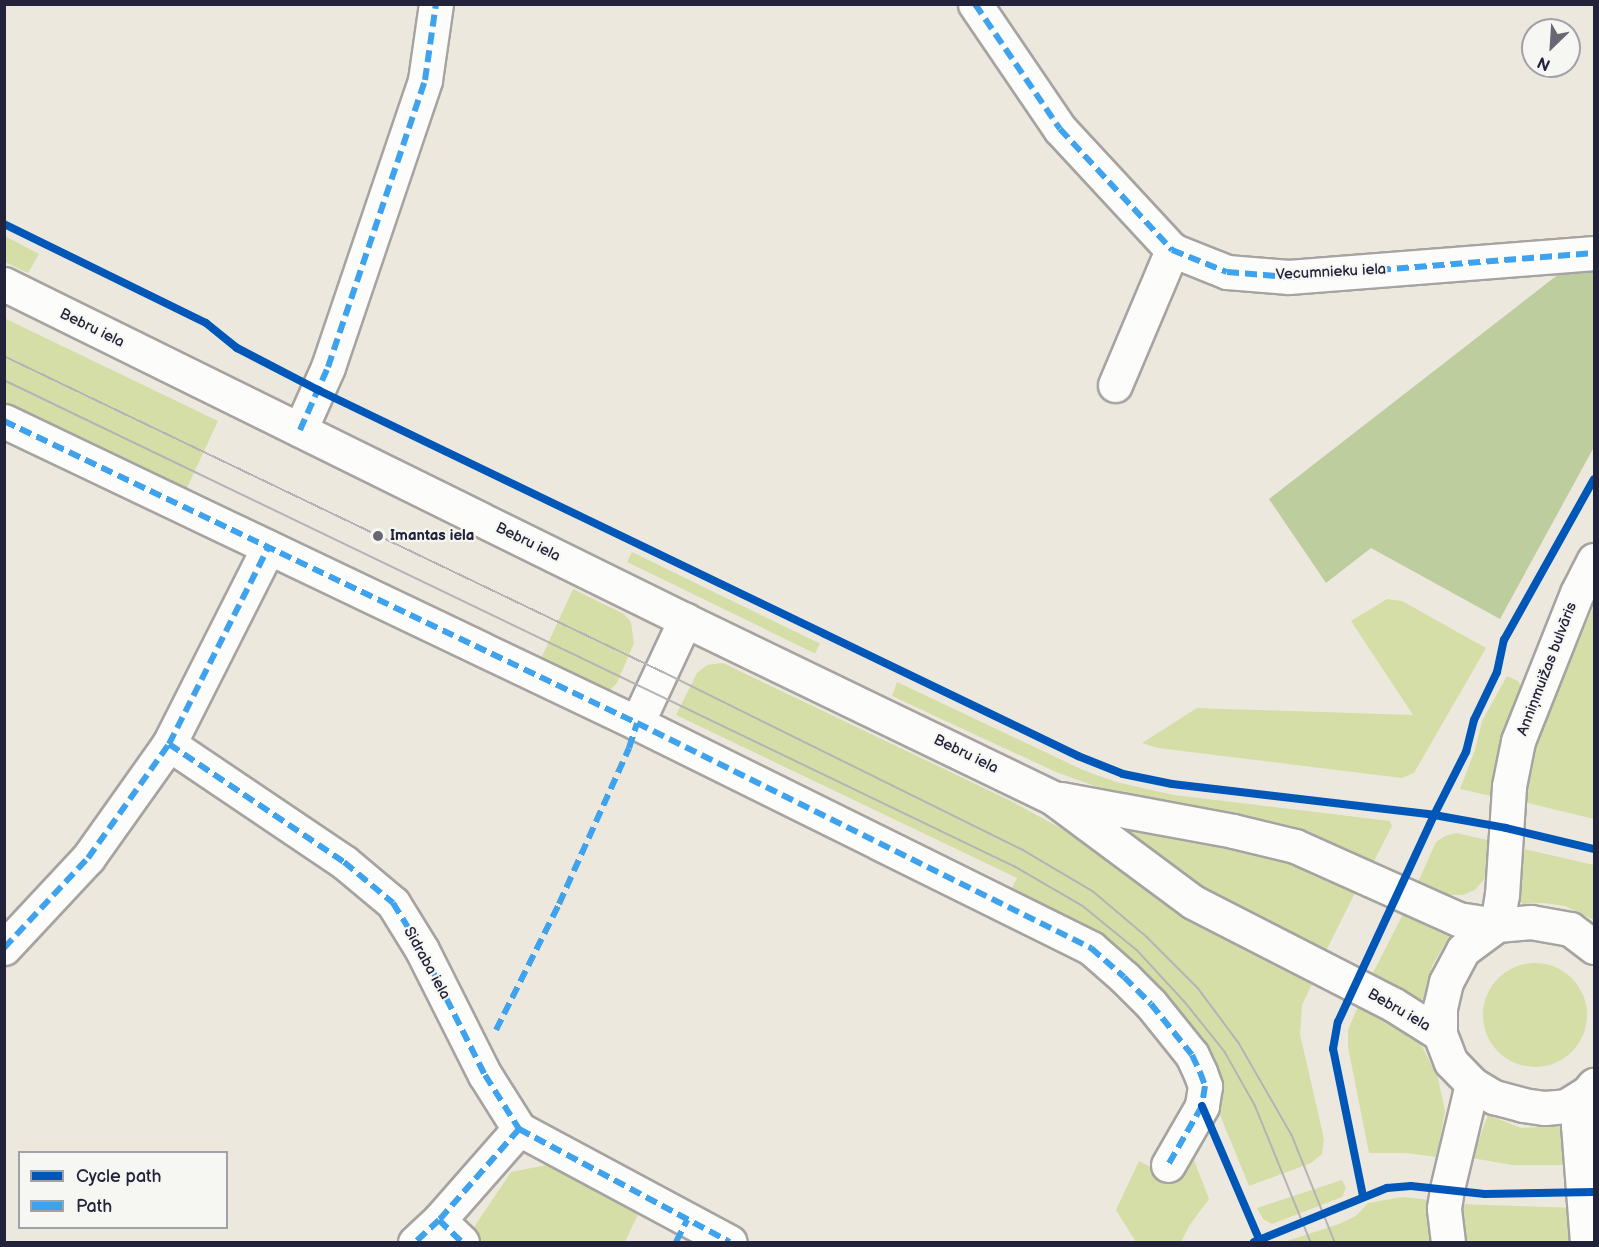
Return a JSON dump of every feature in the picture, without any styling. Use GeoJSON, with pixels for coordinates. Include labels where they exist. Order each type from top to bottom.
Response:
{"type":"FeatureCollection","features":[{"type":"Feature","properties":{"kind":"street"},"geometry":{"type":"LineString","coordinates":[[300,430],[328,367],[425,80],[436,4]]}},
{"type":"Feature","properties":{"kind":"street","name":"Vecumnieku iela"},"geometry":{"type":"LineString","coordinates":[[975,4],[1060,129],[1172,250],[1227,272],[1289,277],[1594,253]]}},
{"type":"Feature","properties":{"kind":"street"},"geometry":{"type":"LineString","coordinates":[[1115,385],[1172,250]]}},
{"type":"Feature","properties":{"kind":"street","name":"Bebru iela"},"geometry":{"type":"LineString","coordinates":[[4,284],[685,620],[1053,798],[1193,902],[1394,1005],[1440,1034]]}},
{"type":"Feature","properties":{"kind":"street"},"geometry":{"type":"LineString","coordinates":[[4,422],[637,723],[1079,941],[1103,958],[1151,1004],[1192,1055],[1204,1086],[1202,1106],[1168,1165]]}},
{"type":"Feature","properties":{"kind":"street"},"geometry":{"type":"LineString","coordinates":[[4,948],[88,858],[169,744],[268,548]]}},
{"type":"Feature","properties":{"kind":"street","name":"Anniņmuižas bulvāris"},"geometry":{"type":"LineString","coordinates":[[1497,925],[1502,895],[1509,786],[1518,741],[1577,593],[1594,560]]}},
{"type":"Feature","properties":{"kind":"street"},"geometry":{"type":"LineString","coordinates":[[637,723],[685,620]]}},
{"type":"Feature","properties":{"kind":"street","name":"Sidraba iela"},"geometry":{"type":"LineString","coordinates":[[169,744],[344,862],[393,903],[422,950],[485,1075],[519,1130]]}},
{"type":"Feature","properties":{"kind":"street","name":"Bebru iela"},"geometry":{"type":"LineString","coordinates":[[1053,798],[1233,831],[1295,846],[1458,919],[1497,925]]}},
{"type":"Feature","properties":{"kind":"street"},"geometry":{"type":"LineString","coordinates":[[1591,1089],[1566,1106],[1545,1108],[1494,1097],[1472,1084],[1451,1062],[1440,1034],[1440,1007],[1446,982],[1463,950],[1497,925],[1531,922],[1570,929],[1594,947]]}},
{"type":"Feature","properties":{"kind":"street"},"geometry":{"type":"LineString","coordinates":[[1448,1242],[1444,1208],[1472,1084]]}},
{"type":"Feature","properties":{"kind":"street"},"geometry":{"type":"LineString","coordinates":[[1587,1242],[1578,1125],[1591,1089]]}},
{"type":"Feature","properties":{"kind":"street"},"geometry":{"type":"LineString","coordinates":[[415,1242],[439,1220],[519,1130],[682,1231],[730,1242]]}},
{"type":"Feature","properties":{"kind":"street"},"geometry":{"type":"LineString","coordinates":[[439,1220],[462,1242]]}},
{"type":"Feature","properties":{"kind":"green space"},"geometry":{"type":"Polygon","coordinates":[[[5,236],[39,254],[28,273],[5,262],[5,236]]]}},
{"type":"Feature","properties":{"kind":"green space"},"geometry":{"type":"Polygon","coordinates":[[[1594,272],[1594,447],[1500,619],[1371,548],[1326,583],[1269,499],[1560,273],[1594,272]]]}},
{"type":"Feature","properties":{"kind":"green space"},"geometry":{"type":"Polygon","coordinates":[[[4,318],[218,421],[185,492],[5,405],[4,318]]]}},
{"type":"Feature","properties":{"kind":"green space"},"geometry":{"type":"Polygon","coordinates":[[[632,552],[820,644],[815,654],[627,562],[632,552]]]}},
{"type":"Feature","properties":{"kind":"green space"},"geometry":{"type":"Polygon","coordinates":[[[573,589],[624,614],[631,622],[634,643],[617,683],[611,689],[603,691],[539,663],[573,589]]]}},
{"type":"Feature","properties":{"kind":"green space"},"geometry":{"type":"Polygon","coordinates":[[[1387,599],[1402,601],[1486,648],[1414,773],[1402,778],[1158,748],[1142,743],[1197,708],[1413,715],[1351,621],[1387,599]]]}},
{"type":"Feature","properties":{"kind":"green space"},"geometry":{"type":"Polygon","coordinates":[[[1594,606],[1594,819],[1524,802],[1537,736],[1594,606]]]}},
{"type":"Feature","properties":{"kind":"green space"},"geometry":{"type":"Polygon","coordinates":[[[723,663],[1013,802],[1062,829],[1236,943],[1314,980],[1302,1005],[1300,1034],[1324,1139],[1322,1154],[1311,1163],[1249,1186],[1218,1110],[1218,1087],[1010,892],[1017,878],[676,715],[697,673],[707,665],[723,663]]]}},
{"type":"Feature","properties":{"kind":"green space"},"geometry":{"type":"Polygon","coordinates":[[[1507,676],[1518,681],[1523,690],[1496,797],[1460,789],[1475,750],[1482,721],[1507,676]]]}},
{"type":"Feature","properties":{"kind":"green space"},"geometry":{"type":"Polygon","coordinates":[[[897,682],[1083,770],[1116,782],[1174,795],[1390,821],[1392,826],[1374,861],[1292,826],[1251,817],[1136,801],[1056,772],[892,696],[897,682]]]}},
{"type":"Feature","properties":{"kind":"green space"},"geometry":{"type":"Polygon","coordinates":[[[1121,826],[1140,832],[1253,850],[1296,861],[1357,889],[1325,953],[1222,902],[1117,834],[1121,826]]]}},
{"type":"Feature","properties":{"kind":"green space"},"geometry":{"type":"Polygon","coordinates":[[[1456,833],[1492,841],[1491,865],[1486,877],[1475,890],[1463,895],[1450,895],[1418,882],[1436,842],[1456,833]]]}},
{"type":"Feature","properties":{"kind":"green space"},"geometry":{"type":"Polygon","coordinates":[[[1520,848],[1594,865],[1594,920],[1565,906],[1544,903],[1523,904],[1518,901],[1520,848]]]}},
{"type":"Feature","properties":{"kind":"green space"},"geometry":{"type":"Polygon","coordinates":[[[1404,912],[1450,935],[1432,966],[1424,999],[1417,1000],[1371,977],[1404,912]]]}},
{"type":"Feature","properties":{"kind":"green space"},"geometry":{"type":"Polygon","coordinates":[[[1535,963],[1555,967],[1572,978],[1583,995],[1587,1015],[1583,1035],[1572,1052],[1555,1063],[1535,1067],[1515,1063],[1498,1052],[1487,1035],[1483,1015],[1487,995],[1498,978],[1515,967],[1535,963]]]}},
{"type":"Feature","properties":{"kind":"green space"},"geometry":{"type":"Polygon","coordinates":[[[1359,1004],[1396,1021],[1421,1044],[1438,1078],[1445,1111],[1437,1157],[1406,1153],[1369,1153],[1348,1047],[1348,1030],[1359,1004]]]}},
{"type":"Feature","properties":{"kind":"green space"},"geometry":{"type":"Polygon","coordinates":[[[1488,1115],[1521,1128],[1561,1126],[1568,1165],[1512,1165],[1472,1158],[1488,1115]]]}},
{"type":"Feature","properties":{"kind":"green space"},"geometry":{"type":"Polygon","coordinates":[[[1194,1160],[1209,1199],[1189,1226],[1181,1242],[1136,1242],[1116,1210],[1139,1161],[1170,1177],[1182,1177],[1194,1160]]]}},
{"type":"Feature","properties":{"kind":"green space"},"geometry":{"type":"Polygon","coordinates":[[[546,1165],[640,1210],[625,1242],[483,1242],[472,1230],[511,1172],[546,1165]]]}},
{"type":"Feature","properties":{"kind":"green space"},"geometry":{"type":"Polygon","coordinates":[[[1342,1180],[1346,1188],[1342,1197],[1272,1224],[1263,1219],[1257,1208],[1342,1180]]]}},
{"type":"Feature","properties":{"kind":"green space"},"geometry":{"type":"Polygon","coordinates":[[[1403,1197],[1430,1200],[1431,1242],[1284,1242],[1339,1224],[1356,1216],[1368,1203],[1403,1197]]]}},
{"type":"Feature","properties":{"kind":"green space"},"geometry":{"type":"Polygon","coordinates":[[[1463,1204],[1573,1208],[1572,1242],[1462,1242],[1463,1204]]]}},
{"type":"Feature","properties":{"kind":"tram line"},"geometry":{"type":"LineString","coordinates":[[4,356],[661,671],[1023,850],[1094,892],[1147,937],[1198,988],[1239,1043],[1292,1135],[1335,1242]]}},
{"type":"Feature","properties":{"kind":"tram line"},"geometry":{"type":"LineString","coordinates":[[4,380],[1014,866],[1083,906],[1137,950],[1185,1002],[1225,1052],[1255,1105],[1311,1242]]}},
{"type":"Feature","properties":{"kind":"marked path"},"geometry":{"type":"LineString","coordinates":[[300,430],[328,367],[425,80],[436,4]]}},
{"type":"Feature","properties":{"kind":"marked path"},"geometry":{"type":"LineString","coordinates":[[975,4],[1060,129],[1172,250],[1227,272],[1289,277],[1594,253]]}},
{"type":"Feature","properties":{"kind":"marked path"},"geometry":{"type":"LineString","coordinates":[[4,421],[637,723],[1091,948],[1151,1004],[1192,1055],[1205,1086],[1202,1106],[1168,1165]]}},
{"type":"Feature","properties":{"kind":"marked path"},"geometry":{"type":"LineString","coordinates":[[4,948],[88,858],[169,744],[268,548]]}},
{"type":"Feature","properties":{"kind":"marked path"},"geometry":{"type":"LineString","coordinates":[[496,1030],[559,904],[629,748],[637,723]]}},
{"type":"Feature","properties":{"kind":"marked path"},"geometry":{"type":"LineString","coordinates":[[169,744],[344,862],[393,903],[422,950],[485,1075],[519,1129],[439,1220],[415,1242]]}},
{"type":"Feature","properties":{"kind":"marked path"},"geometry":{"type":"LineString","coordinates":[[519,1129],[730,1242]]}},
{"type":"Feature","properties":{"kind":"marked path"},"geometry":{"type":"LineString","coordinates":[[439,1220],[462,1242]]}},
{"type":"Feature","properties":{"kind":"marked path"},"geometry":{"type":"LineString","coordinates":[[676,1242],[687,1220]]}},
{"type":"Feature","properties":{"kind":"cycle path"},"geometry":{"type":"LineString","coordinates":[[4,224],[206,323],[237,348],[318,390],[1078,756],[1123,774],[1172,784],[1434,815],[1506,828],[1594,849]]}},
{"type":"Feature","properties":{"kind":"cycle path"},"geometry":{"type":"LineString","coordinates":[[1363,1196],[1333,1049],[1338,1022],[1434,815],[1466,752],[1474,720],[1497,672],[1504,640],[1594,479]]}},
{"type":"Feature","properties":{"kind":"cycle path"},"geometry":{"type":"LineString","coordinates":[[1202,1106],[1259,1239]]}},
{"type":"Feature","properties":{"kind":"cycle path"},"geometry":{"type":"LineString","coordinates":[[1254,1242],[1387,1188],[1411,1186],[1485,1194],[1594,1192]]}},
{"type":"Feature","properties":{"kind":"place","name":"Imantas iela"},"geometry":{"type":"Point","coordinates":[378,536]}}]}
